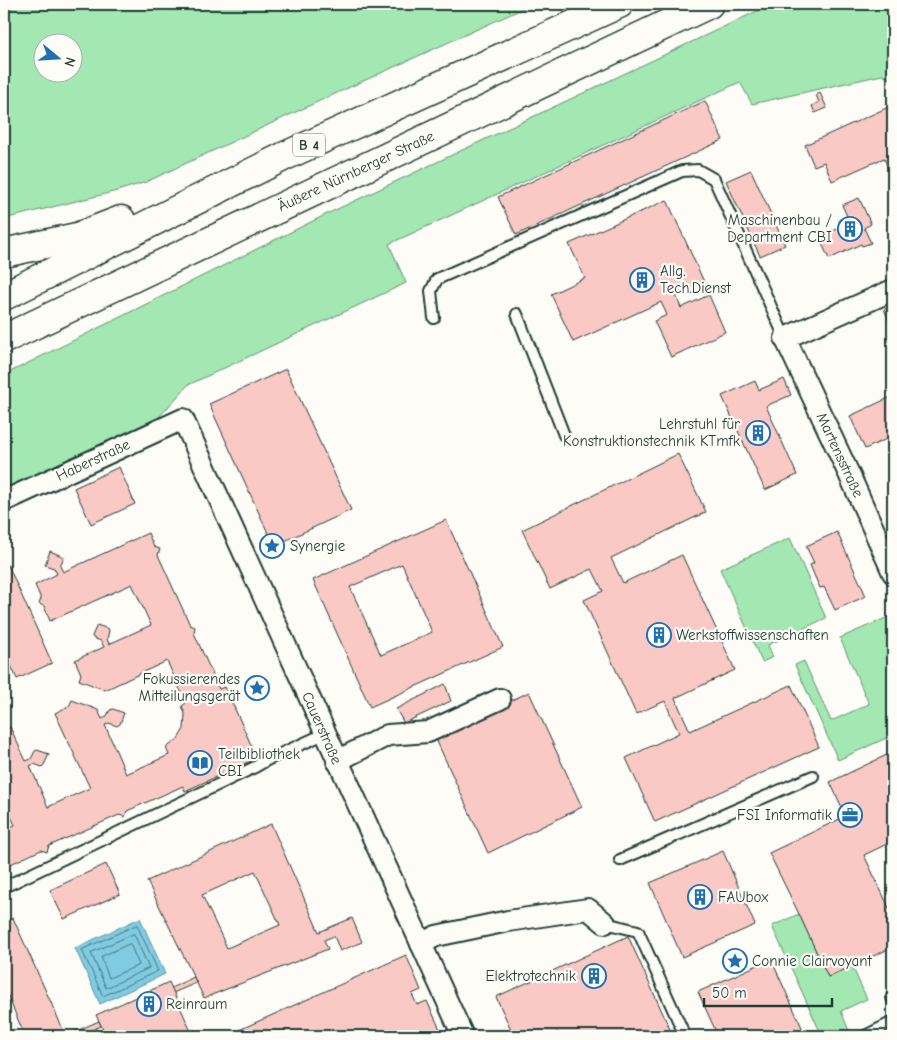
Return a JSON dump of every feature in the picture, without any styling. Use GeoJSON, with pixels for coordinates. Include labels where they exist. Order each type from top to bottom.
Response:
{"type":"FeatureCollection","features":[{"type":"Feature","properties":{"kind":"highway","name":"B 4"},"geometry":{"type":"LineString","coordinates":[[4,296],[285,156],[620,4]]}},
{"type":"Feature","properties":{"kind":"highway","name":"Äußere Nürnberger Straße"},"geometry":{"type":"LineString","coordinates":[[4,339],[709,4]]}},
{"type":"Feature","properties":{"kind":"highway"},"geometry":{"type":"LineString","coordinates":[[4,253],[77,237],[285,156]]}},
{"type":"Feature","properties":{"kind":"street"},"geometry":{"type":"LineString","coordinates":[[785,338],[893,290]]}},
{"type":"Feature","properties":{"kind":"street","name":"Martensstraße"},"geometry":{"type":"LineString","coordinates":[[785,338],[893,573]]}},
{"type":"Feature","properties":{"kind":"street","name":"Haberstraße"},"geometry":{"type":"LineString","coordinates":[[4,501],[183,419]]}},
{"type":"Feature","properties":{"kind":"street","name":"Cauerstraße"},"geometry":{"type":"LineString","coordinates":[[183,419],[324,734],[463,1036]]}},
{"type":"Feature","properties":{"kind":"street"},"geometry":{"type":"LineString","coordinates":[[337,761],[388,735],[428,732],[500,699]]}},
{"type":"Feature","properties":{"kind":"street"},"geometry":{"type":"LineString","coordinates":[[420,944],[436,936],[588,909],[605,923]]}},
{"type":"Feature","properties":{"kind":"lane"},"geometry":{"type":"LineString","coordinates":[[434,318],[431,291],[438,279],[682,171],[698,170],[714,179],[785,338]]}},
{"type":"Feature","properties":{"kind":"lane"},"geometry":{"type":"LineString","coordinates":[[517,314],[564,435]]}},
{"type":"Feature","properties":{"kind":"lane"},"geometry":{"type":"LineString","coordinates":[[4,887],[324,734]]}},
{"type":"Feature","properties":{"kind":"lane"},"geometry":{"type":"LineString","coordinates":[[620,860],[813,776]]}},
{"type":"Feature","properties":{"kind":"lane"},"geometry":{"type":"LineString","coordinates":[[605,923],[638,931],[685,1036]]}},
{"type":"Feature","properties":{"kind":"lane"},"geometry":{"type":"LineString","coordinates":[[865,1036],[893,1022]]}},
{"type":"Feature","properties":{"kind":"green space"},"geometry":{"type":"Polygon","coordinates":[[[4,4],[533,4],[146,182],[4,219],[4,4]]]}},
{"type":"Feature","properties":{"kind":"green space"},"geometry":{"type":"Polygon","coordinates":[[[772,4],[893,4],[893,80],[882,75],[752,104],[740,82],[389,244],[406,283],[188,385],[159,417],[4,491],[4,375],[331,212],[772,4]]]}},
{"type":"Feature","properties":{"kind":"green space"},"geometry":{"type":"Polygon","coordinates":[[[790,538],[826,618],[768,645],[773,657],[762,662],[720,569],[790,538]]]}},
{"type":"Feature","properties":{"kind":"green space"},"geometry":{"type":"Polygon","coordinates":[[[893,615],[893,735],[838,760],[795,665],[804,661],[831,721],[869,704],[840,638],[893,615]]]}},
{"type":"Feature","properties":{"kind":"green space"},"geometry":{"type":"Polygon","coordinates":[[[799,914],[828,977],[852,966],[867,999],[841,1011],[851,1036],[822,1036],[772,926],[799,914]]]}},
{"type":"Feature","properties":{"kind":"water"},"geometry":{"type":"Polygon","coordinates":[[[140,918],[165,974],[100,1004],[75,948],[140,918]]]}},
{"type":"Feature","properties":{"kind":"building"},"geometry":{"type":"Polygon","coordinates":[[[820,93],[827,108],[815,113],[812,106],[819,102],[816,95],[820,93]]]}},
{"type":"Feature","properties":{"kind":"building"},"geometry":{"type":"Polygon","coordinates":[[[705,101],[723,140],[516,235],[498,197],[705,101]]]}},
{"type":"Feature","properties":{"kind":"building"},"geometry":{"type":"Polygon","coordinates":[[[893,105],[893,180],[884,158],[832,181],[824,162],[814,166],[805,145],[893,105]]]}},
{"type":"Feature","properties":{"kind":"building"},"geometry":{"type":"Polygon","coordinates":[[[751,170],[785,245],[760,256],[726,181],[751,170]]]}},
{"type":"Feature","properties":{"kind":"building","name":"Maschinenbau / Department CBI"},"geometry":{"type":"Polygon","coordinates":[[[859,198],[871,224],[864,228],[871,243],[862,246],[861,244],[829,259],[819,237],[842,227],[839,220],[847,216],[842,205],[859,198]]]}},
{"type":"Feature","properties":{"kind":"building","name":"Allg. Tech.Dienst"},"geometry":{"type":"Polygon","coordinates":[[[667,200],[704,282],[676,295],[681,308],[709,295],[725,332],[671,357],[654,321],[667,315],[661,302],[573,342],[551,294],[585,278],[569,244],[667,200]]]}},
{"type":"Feature","properties":{"kind":"building"},"geometry":{"type":"Polygon","coordinates":[[[893,305],[893,331],[884,309],[893,305]]]}},
{"type":"Feature","properties":{"kind":"building"},"geometry":{"type":"Polygon","coordinates":[[[286,369],[351,510],[274,546],[209,404],[286,369]]]}},
{"type":"Feature","properties":{"kind":"building","name":"Lehrstuhl für Konstruktionstechnik KTmfk"},"geometry":{"type":"Polygon","coordinates":[[[784,379],[791,395],[766,406],[797,475],[765,490],[722,396],[755,381],[759,390],[784,379]]]}},
{"type":"Feature","properties":{"kind":"building"},"geometry":{"type":"Polygon","coordinates":[[[893,396],[893,436],[865,449],[850,416],[893,396]]]}},
{"type":"Feature","properties":{"kind":"building","name":"Werkstoffwissenschaften"},"geometry":{"type":"Polygon","coordinates":[[[678,454],[706,512],[611,558],[623,583],[682,555],[735,670],[675,698],[690,731],[791,685],[819,747],[655,822],[626,758],[679,733],[665,701],[636,714],[584,600],[603,591],[592,569],[550,589],[522,530],[678,454]]]}},
{"type":"Feature","properties":{"kind":"building"},"geometry":{"type":"Polygon","coordinates":[[[119,467],[135,504],[91,524],[74,488],[119,467]]]}},
{"type":"Feature","properties":{"kind":"building"},"geometry":{"type":"Polygon","coordinates":[[[446,520],[503,647],[370,707],[313,580],[446,520]],[[402,564],[350,587],[381,655],[432,632],[402,564]]]}},
{"type":"Feature","properties":{"kind":"building"},"geometry":{"type":"Polygon","coordinates":[[[837,532],[866,596],[835,610],[824,587],[820,588],[815,577],[810,565],[814,563],[806,546],[837,532]]]}},
{"type":"Feature","properties":{"kind":"building"},"geometry":{"type":"Polygon","coordinates":[[[148,533],[154,547],[160,549],[158,555],[190,625],[195,627],[194,633],[219,689],[225,687],[257,758],[185,791],[183,786],[127,811],[125,817],[119,815],[49,846],[47,852],[41,850],[4,867],[4,830],[15,825],[4,802],[4,729],[10,727],[26,761],[31,759],[37,750],[49,754],[42,767],[34,764],[30,766],[48,807],[90,788],[55,713],[69,706],[72,700],[98,710],[102,719],[113,709],[124,713],[120,724],[117,726],[109,723],[105,725],[126,774],[169,755],[166,748],[178,739],[184,729],[185,714],[182,706],[186,703],[167,661],[105,690],[79,680],[81,674],[75,660],[104,647],[101,641],[92,636],[97,625],[108,629],[107,639],[109,644],[151,625],[132,584],[50,621],[44,606],[39,604],[41,599],[35,585],[57,574],[54,568],[45,565],[50,551],[64,557],[60,566],[63,572],[148,533]]]}},
{"type":"Feature","properties":{"kind":"building"},"geometry":{"type":"Polygon","coordinates":[[[8,565],[52,663],[17,679],[4,650],[4,567],[8,565]]]}},
{"type":"Feature","properties":{"kind":"building"},"geometry":{"type":"Polygon","coordinates":[[[445,684],[451,701],[404,723],[396,709],[445,684]]]}},
{"type":"Feature","properties":{"kind":"building"},"geometry":{"type":"Polygon","coordinates":[[[529,692],[582,807],[488,853],[435,737],[529,692]]]}},
{"type":"Feature","properties":{"kind":"building"},"geometry":{"type":"Polygon","coordinates":[[[893,752],[893,852],[889,843],[864,855],[893,916],[893,947],[828,977],[769,853],[846,816],[830,782],[893,752]]]}},
{"type":"Feature","properties":{"kind":"building"},"geometry":{"type":"Polygon","coordinates":[[[271,824],[319,932],[352,918],[362,942],[340,951],[334,936],[324,940],[328,949],[204,998],[147,881],[271,824]],[[255,871],[202,895],[227,948],[280,925],[255,871]]]}},
{"type":"Feature","properties":{"kind":"building","name":"FAUbox"},"geometry":{"type":"Polygon","coordinates":[[[723,851],[755,925],[682,957],[650,883],[723,851]]]}},
{"type":"Feature","properties":{"kind":"building"},"geometry":{"type":"Polygon","coordinates":[[[106,864],[120,894],[64,919],[50,890],[106,864]]]}},
{"type":"Feature","properties":{"kind":"building"},"geometry":{"type":"Polygon","coordinates":[[[13,918],[66,1036],[25,1036],[4,987],[4,922],[13,918]]]}},
{"type":"Feature","properties":{"kind":"building","name":"Elektrotechnik"},"geometry":{"type":"Polygon","coordinates":[[[628,936],[673,1036],[560,1036],[558,1032],[548,1036],[514,1036],[496,997],[628,936]]]}},
{"type":"Feature","properties":{"kind":"building"},"geometry":{"type":"Polygon","coordinates":[[[406,955],[421,990],[412,994],[417,1005],[427,1001],[443,1036],[241,1036],[239,1030],[406,955]]]}},
{"type":"Feature","properties":{"kind":"building"},"geometry":{"type":"Polygon","coordinates":[[[771,959],[804,1032],[795,1036],[718,1036],[698,992],[771,959]]]}},
{"type":"Feature","properties":{"kind":"building"},"geometry":{"type":"Polygon","coordinates":[[[194,977],[196,983],[173,993],[171,988],[194,977]]]}},
{"type":"Feature","properties":{"kind":"building","name":"Reinraum"},"geometry":{"type":"Polygon","coordinates":[[[169,982],[193,1036],[106,1036],[96,1015],[169,982]]]}},
{"type":"Feature","properties":{"kind":"building"},"geometry":{"type":"Polygon","coordinates":[[[99,1021],[101,1026],[78,1036],[65,1036],[99,1021]]]}},
{"type":"Feature","properties":{"kind":"place","name":"Maschinenbau / Department CBI"},"geometry":{"type":"Point","coordinates":[850,229]}},
{"type":"Feature","properties":{"kind":"place","name":"Allg. Tech.Dienst"},"geometry":{"type":"Point","coordinates":[642,280]}},
{"type":"Feature","properties":{"kind":"place","name":"Lehrstuhl für Konstruktionstechnik KTmfk"},"geometry":{"type":"Point","coordinates":[758,433]}},
{"type":"Feature","properties":{"kind":"place","name":"Synergie"},"geometry":{"type":"Point","coordinates":[272,546]}},
{"type":"Feature","properties":{"kind":"place","name":"Werkstoffwissenschaften"},"geometry":{"type":"Point","coordinates":[659,635]}},
{"type":"Feature","properties":{"kind":"place","name":"Fokussierendes Mitteilungsgerät"},"geometry":{"type":"Point","coordinates":[257,688]}},
{"type":"Feature","properties":{"kind":"place","name":"Teilbibliothek CBI"},"geometry":{"type":"Point","coordinates":[200,763]}},
{"type":"Feature","properties":{"kind":"place","name":"FSI Informatik"},"geometry":{"type":"Point","coordinates":[850,815]}},
{"type":"Feature","properties":{"kind":"place","name":"FAUbox"},"geometry":{"type":"Point","coordinates":[700,897]}},
{"type":"Feature","properties":{"kind":"place","name":"Connie Clairvoyant"},"geometry":{"type":"Point","coordinates":[735,961]}},
{"type":"Feature","properties":{"kind":"place","name":"Elektrotechnik"},"geometry":{"type":"Point","coordinates":[594,976]}},
{"type":"Feature","properties":{"kind":"place","name":"Reinraum"},"geometry":{"type":"Point","coordinates":[149,1004]}}]}
